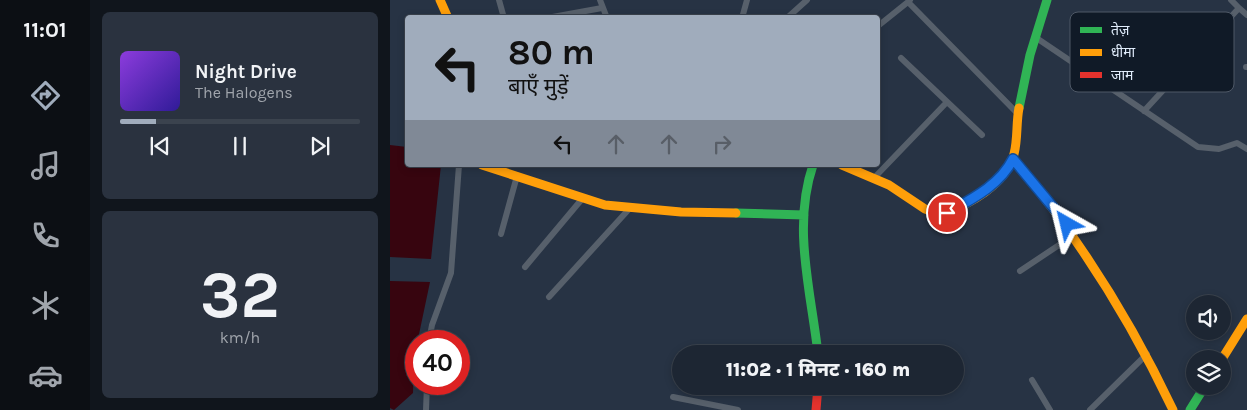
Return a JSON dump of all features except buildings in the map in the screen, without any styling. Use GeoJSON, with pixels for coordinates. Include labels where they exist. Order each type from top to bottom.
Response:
{"type":"FeatureCollection","features":[{"type":"Feature","properties":{"kind":"street"},"geometry":{"type":"LineString","coordinates":[[440,0],[447,15]]}},
{"type":"Feature","properties":{"kind":"street"},"geometry":{"type":"LineString","coordinates":[[499,0],[503,15]]}},
{"type":"Feature","properties":{"kind":"street"},"geometry":{"type":"LineString","coordinates":[[600,0],[606,15]]}},
{"type":"Feature","properties":{"kind":"street"},"geometry":{"type":"LineString","coordinates":[[742,15],[748,0]]}},
{"type":"Feature","properties":{"kind":"street"},"geometry":{"type":"LineString","coordinates":[[790,15],[807,0]]}},
{"type":"Feature","properties":{"kind":"street"},"geometry":{"type":"LineString","coordinates":[[847,167],[874,178],[905,194],[925,209],[942,215],[989,187],[1002,176],[1013,159],[1017,113],[1035,38],[1047,0]]}},
{"type":"Feature","properties":{"kind":"street"},"geometry":{"type":"LineString","coordinates":[[1231,0],[1247,15]]}},
{"type":"Feature","properties":{"kind":"street"},"geometry":{"type":"LineString","coordinates":[[880,24],[909,1],[1017,113]]}},
{"type":"Feature","properties":{"kind":"street"},"geometry":{"type":"LineString","coordinates":[[564,15],[602,8]]}},
{"type":"Feature","properties":{"kind":"street"},"geometry":{"type":"LineString","coordinates":[[1234,14],[1240,8]]}},
{"type":"Feature","properties":{"kind":"street"},"geometry":{"type":"LineString","coordinates":[[1035,38],[1070,62]]}},
{"type":"Feature","properties":{"kind":"street"},"geometry":{"type":"LineString","coordinates":[[901,58],[982,135]]}},
{"type":"Feature","properties":{"kind":"street"},"geometry":{"type":"LineString","coordinates":[[1115,92],[1198,147],[1219,149],[1236,143],[1247,149]]}},
{"type":"Feature","properties":{"kind":"street"},"geometry":{"type":"LineString","coordinates":[[1144,112],[1162,92]]}},
{"type":"Feature","properties":{"kind":"street"},"geometry":{"type":"LineString","coordinates":[[874,178],[947,102]]}},
{"type":"Feature","properties":{"kind":"street"},"geometry":{"type":"LineString","coordinates":[[1013,159],[1051,203],[1119,304],[1147,354],[1173,410]]}},
{"type":"Feature","properties":{"kind":"street"},"geometry":{"type":"LineString","coordinates":[[431,330],[451,274],[459,167]]}},
{"type":"Feature","properties":{"kind":"street"},"geometry":{"type":"LineString","coordinates":[[488,167],[605,205],[630,208],[804,216]]}},
{"type":"Feature","properties":{"kind":"street"},"geometry":{"type":"LineString","coordinates":[[812,167],[805,186],[805,268],[814,311],[817,345]]}},
{"type":"Feature","properties":{"kind":"street"},"geometry":{"type":"LineString","coordinates":[[501,234],[517,176]]}},
{"type":"Feature","properties":{"kind":"street"},"geometry":{"type":"LineString","coordinates":[[525,267],[582,199]]}},
{"type":"Feature","properties":{"kind":"street"},"geometry":{"type":"LineString","coordinates":[[550,297],[630,208]]}},
{"type":"Feature","properties":{"kind":"street"},"geometry":{"type":"LineString","coordinates":[[1020,272],[1074,235]]}},
{"type":"Feature","properties":{"kind":"street"},"geometry":{"type":"LineString","coordinates":[[1228,350],[1247,319]]}},
{"type":"Feature","properties":{"kind":"street"},"geometry":{"type":"LineString","coordinates":[[1090,410],[1147,354]]}},
{"type":"Feature","properties":{"kind":"street"},"geometry":{"type":"LineString","coordinates":[[1032,380],[1050,410]]}},
{"type":"Feature","properties":{"kind":"street"},"geometry":{"type":"LineString","coordinates":[[426,410],[427,395]]}},
{"type":"Feature","properties":{"kind":"street"},"geometry":{"type":"LineString","coordinates":[[816,410],[817,395]]}},
{"type":"Feature","properties":{"kind":"street"},"geometry":{"type":"LineString","coordinates":[[1190,410],[1199,395]]}},
{"type":"Feature","properties":{"kind":"street"},"geometry":{"type":"LineString","coordinates":[[673,397],[738,410]]}},
{"type":"Feature","properties":{"kind":"shaded area"},"geometry":{"type":"Polygon","coordinates":[[[390,145],[405,147],[405,167],[441,167],[431,259],[390,257],[390,145]]]}},
{"type":"Feature","properties":{"kind":"shaded area"},"geometry":{"type":"Polygon","coordinates":[[[390,281],[430,282],[420,330],[405,330],[405,395],[411,395],[394,410],[390,408],[390,281]]]}},
{"type":"Feature","properties":{"kind":"traffic: fast"},"geometry":{"type":"LineString","coordinates":[[1019,108],[1030,55],[1047,0]]}},
{"type":"Feature","properties":{"kind":"traffic: fast"},"geometry":{"type":"LineString","coordinates":[[812,167],[804,212],[804,235],[805,259],[817,345]]}},
{"type":"Feature","properties":{"kind":"traffic: fast"},"geometry":{"type":"LineString","coordinates":[[736,213],[804,215]]}},
{"type":"Feature","properties":{"kind":"traffic: fast"},"geometry":{"type":"LineString","coordinates":[[1190,410],[1199,395]]}},
{"type":"Feature","properties":{"kind":"traffic: slow"},"geometry":{"type":"LineString","coordinates":[[440,0],[447,15]]}},
{"type":"Feature","properties":{"kind":"traffic: slow"},"geometry":{"type":"LineString","coordinates":[[847,167],[889,185],[925,209],[942,215],[985,192],[1003,175],[1010,165],[1014,154],[1019,108]]}},
{"type":"Feature","properties":{"kind":"traffic: slow"},"geometry":{"type":"LineString","coordinates":[[1013,159],[1037,188],[1101,279],[1139,343],[1173,410]]}},
{"type":"Feature","properties":{"kind":"traffic: slow"},"geometry":{"type":"LineString","coordinates":[[488,167],[605,205],[681,212],[736,213]]}},
{"type":"Feature","properties":{"kind":"traffic: slow"},"geometry":{"type":"LineString","coordinates":[[1228,350],[1247,319]]}},
{"type":"Feature","properties":{"kind":"traffic: jam"},"geometry":{"type":"LineString","coordinates":[[816,410],[817,395]]}},
{"type":"Feature","properties":{"kind":"route"},"geometry":{"type":"LineString","coordinates":[[947,213],[989,187],[1009,168],[1013,159],[1067,224]]}}]}
